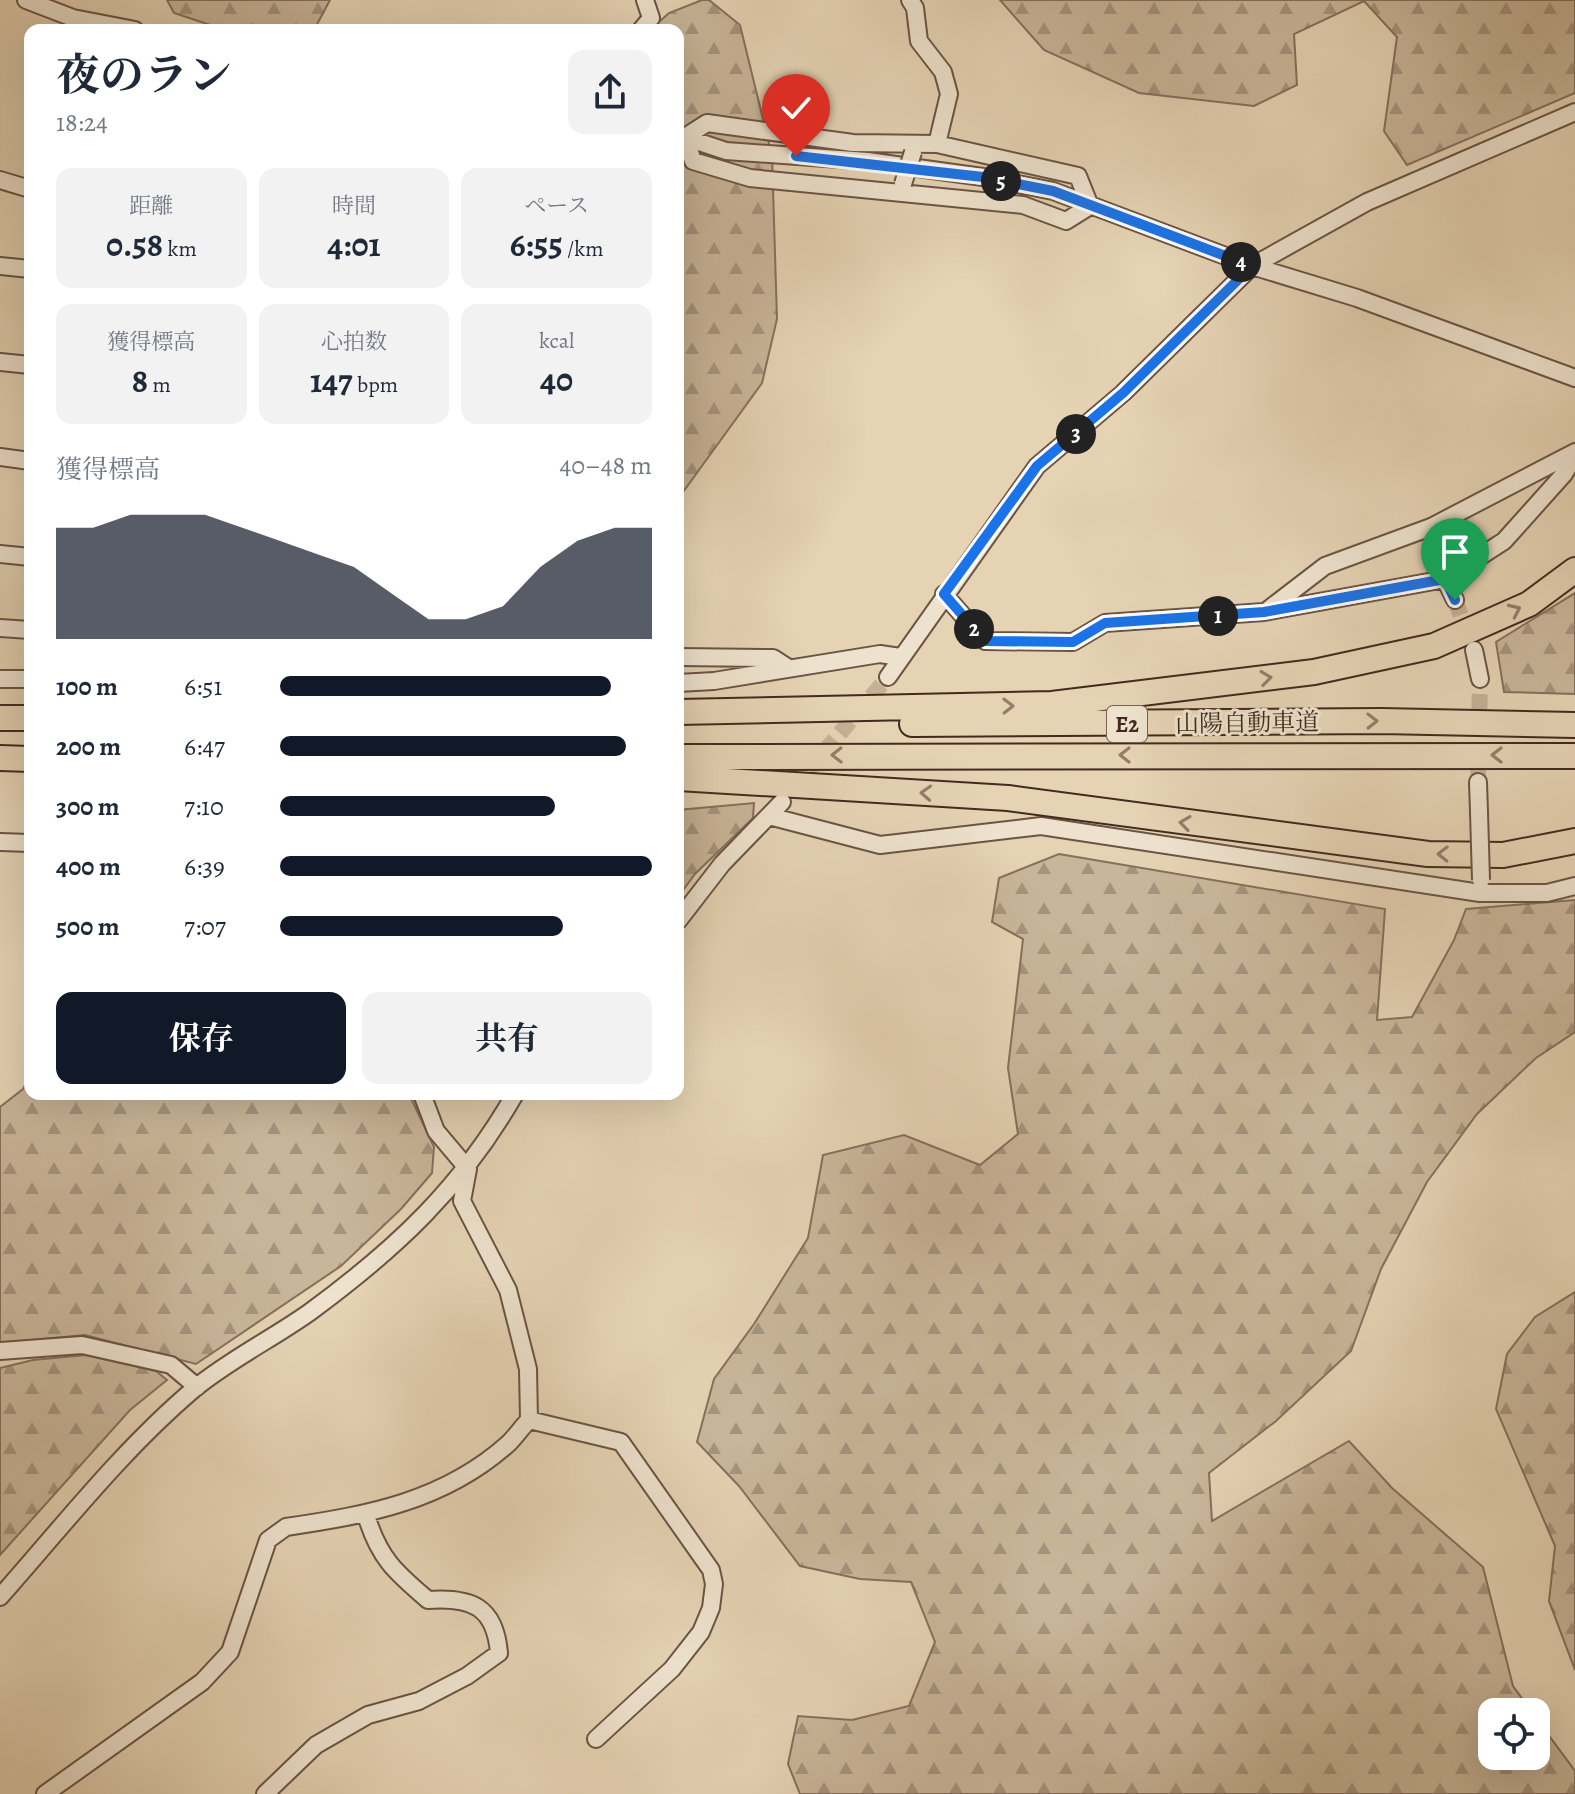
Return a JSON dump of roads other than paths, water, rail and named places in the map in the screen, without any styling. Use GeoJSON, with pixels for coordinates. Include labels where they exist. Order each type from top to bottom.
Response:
{"type":"FeatureCollection","features":[{"type":"Feature","properties":{"kind":"highway"},"geometry":{"type":"LineString","coordinates":[[684,712],[1052,704],[1314,672],[1381,661],[1434,646],[1529,604],[1575,570]]}},
{"type":"Feature","properties":{"kind":"highway"},"geometry":{"type":"LineString","coordinates":[[0,718],[24,718]]}},
{"type":"Feature","properties":{"kind":"highway","name":"山陽自動車道"},"geometry":{"type":"LineString","coordinates":[[684,722],[1381,721],[1575,725]]}},
{"type":"Feature","properties":{"kind":"highway","name":"山陽自動車道"},"geometry":{"type":"LineString","coordinates":[[684,757],[1575,756]]}},
{"type":"Feature","properties":{"kind":"highway"},"geometry":{"type":"LineString","coordinates":[[0,758],[24,759]]}},
{"type":"Feature","properties":{"kind":"highway"},"geometry":{"type":"LineString","coordinates":[[684,778],[1008,798],[1428,854],[1503,855],[1575,841]]}},
{"type":"Feature","properties":{"kind":"street"},"geometry":{"type":"LineString","coordinates":[[26,0],[73,18],[104,24]]}},
{"type":"Feature","properties":{"kind":"street"},"geometry":{"type":"LineString","coordinates":[[645,0],[651,18],[646,24]]}},
{"type":"Feature","properties":{"kind":"street"},"geometry":{"type":"LineString","coordinates":[[910,0],[915,8],[919,41],[943,72],[949,94],[937,144]]}},
{"type":"Feature","properties":{"kind":"street"},"geometry":{"type":"LineString","coordinates":[[888,677],[1037,466],[1123,393],[1252,266],[1367,202],[1575,112]]}},
{"type":"Feature","properties":{"kind":"street"},"geometry":{"type":"LineString","coordinates":[[684,135],[707,123],[853,143],[914,148],[937,144],[1078,176],[1090,206]]}},
{"type":"Feature","properties":{"kind":"street"},"geometry":{"type":"LineString","coordinates":[[684,137],[726,151],[867,161],[983,177],[1053,191],[1252,266],[1357,298],[1575,378]]}},
{"type":"Feature","properties":{"kind":"street"},"geometry":{"type":"LineString","coordinates":[[684,141],[693,161],[750,178],[902,188],[1023,205],[1066,221],[1090,206]]}},
{"type":"Feature","properties":{"kind":"street"},"geometry":{"type":"LineString","coordinates":[[902,188],[914,148]]}},
{"type":"Feature","properties":{"kind":"street"},"geometry":{"type":"LineString","coordinates":[[0,180],[24,187]]}},
{"type":"Feature","properties":{"kind":"street"},"geometry":{"type":"LineString","coordinates":[[0,266],[24,268]]}},
{"type":"Feature","properties":{"kind":"street"},"geometry":{"type":"LineString","coordinates":[[0,362],[24,364]]}},
{"type":"Feature","properties":{"kind":"street"},"geometry":{"type":"LineString","coordinates":[[944,594],[985,641],[1073,642],[1105,623],[1264,612],[1445,579],[1504,541],[1564,474],[1575,454]]}},
{"type":"Feature","properties":{"kind":"street"},"geometry":{"type":"LineString","coordinates":[[1264,612],[1325,566],[1431,527],[1575,454]]}},
{"type":"Feature","properties":{"kind":"street"},"geometry":{"type":"LineString","coordinates":[[0,457],[24,460]]}},
{"type":"Feature","properties":{"kind":"street"},"geometry":{"type":"LineString","coordinates":[[0,554],[24,556]]}},
{"type":"Feature","properties":{"kind":"street"},"geometry":{"type":"LineString","coordinates":[[1445,579],[1455,600]]}},
{"type":"Feature","properties":{"kind":"street"},"geometry":{"type":"LineString","coordinates":[[0,628],[24,630]]}},
{"type":"Feature","properties":{"kind":"street"},"geometry":{"type":"LineString","coordinates":[[1474,650],[1480,679]]}},
{"type":"Feature","properties":{"kind":"street"},"geometry":{"type":"LineString","coordinates":[[684,683],[714,681],[880,654],[900,657]]}},
{"type":"Feature","properties":{"kind":"street"},"geometry":{"type":"LineString","coordinates":[[684,657],[773,658],[787,667]]}},
{"type":"Feature","properties":{"kind":"street"},"geometry":{"type":"LineString","coordinates":[[0,679],[24,679]]}},
{"type":"Feature","properties":{"kind":"street"},"geometry":{"type":"LineString","coordinates":[[1478,782],[1480,886]]}},
{"type":"Feature","properties":{"kind":"street"},"geometry":{"type":"LineString","coordinates":[[684,913],[722,864],[782,802]]}},
{"type":"Feature","properties":{"kind":"street"},"geometry":{"type":"LineString","coordinates":[[769,816],[880,845],[1041,826],[1480,886],[1547,893],[1575,886]]}},
{"type":"Feature","properties":{"kind":"street"},"geometry":{"type":"LineString","coordinates":[[0,842],[24,843]]}},
{"type":"Feature","properties":{"kind":"street"},"geometry":{"type":"LineString","coordinates":[[424,1100],[436,1131],[468,1169]]}},
{"type":"Feature","properties":{"kind":"street"},"geometry":{"type":"LineString","coordinates":[[0,1597],[145,1433],[197,1387],[308,1313],[398,1244],[468,1169],[511,1100]]}},
{"type":"Feature","properties":{"kind":"street"},"geometry":{"type":"LineString","coordinates":[[45,1794],[202,1682],[230,1652],[240,1632],[243,1609],[268,1540],[275,1532],[286,1527],[366,1515],[419,1500],[484,1462],[512,1440],[529,1420],[528,1369],[508,1290],[462,1201],[468,1169]]}},
{"type":"Feature","properties":{"kind":"street"},"geometry":{"type":"LineString","coordinates":[[0,1351],[82,1345],[171,1365],[197,1387]]}},
{"type":"Feature","properties":{"kind":"street"},"geometry":{"type":"LineString","coordinates":[[529,1420],[621,1442],[711,1570],[711,1608],[701,1632],[672,1669],[596,1739]]}},
{"type":"Feature","properties":{"kind":"street"},"geometry":{"type":"LineString","coordinates":[[265,1794],[316,1745],[368,1715],[419,1701],[467,1676],[499,1653],[497,1632],[487,1613],[459,1598],[428,1600],[392,1570],[375,1544],[366,1515]]}},
{"type":"Feature","properties":{"kind":"tunnel"},"geometry":{"type":"LineString","coordinates":[[1455,600],[1470,640]]}},
{"type":"Feature","properties":{"kind":"tunnel"},"geometry":{"type":"LineString","coordinates":[[793,788],[888,677]]}},
{"type":"Feature","properties":{"kind":"tunnel"},"geometry":{"type":"LineString","coordinates":[[1478,782],[1480,679]]}}]}
